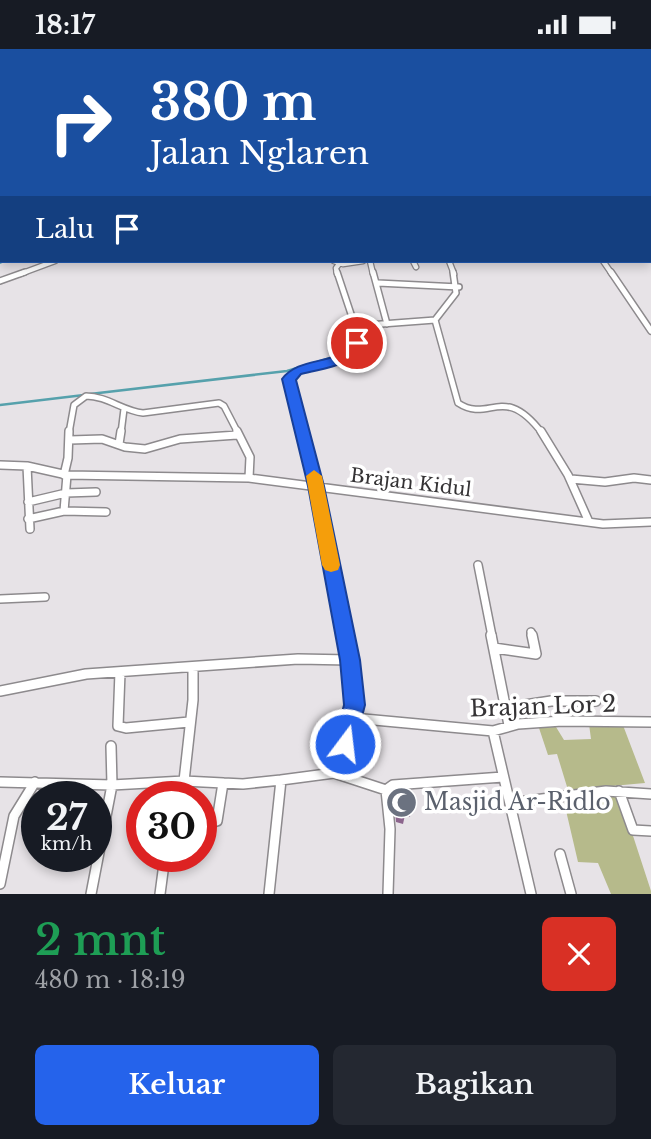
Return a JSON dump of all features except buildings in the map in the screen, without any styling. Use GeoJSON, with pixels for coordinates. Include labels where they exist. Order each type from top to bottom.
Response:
{"type":"FeatureCollection","features":[{"type":"Feature","properties":{"kind":"street"},"geometry":{"type":"LineString","coordinates":[[0,281],[50,263]]}},
{"type":"Feature","properties":{"kind":"street"},"geometry":{"type":"LineString","coordinates":[[334,773],[355,705],[350,660],[316,486],[289,379],[296,371],[344,359],[357,343],[346,295],[335,275],[337,263]]}},
{"type":"Feature","properties":{"kind":"street"},"geometry":{"type":"LineString","coordinates":[[371,263],[387,324]]}},
{"type":"Feature","properties":{"kind":"street"},"geometry":{"type":"LineString","coordinates":[[414,263],[416,268]]}},
{"type":"Feature","properties":{"kind":"street"},"geometry":{"type":"LineString","coordinates":[[355,327],[435,320],[456,296],[459,287],[450,263]]}},
{"type":"Feature","properties":{"kind":"street"},"geometry":{"type":"LineString","coordinates":[[604,263],[651,331]]}},
{"type":"Feature","properties":{"kind":"street"},"geometry":{"type":"LineString","coordinates":[[378,283],[459,287]]}},
{"type":"Feature","properties":{"kind":"street"},"geometry":{"type":"LineString","coordinates":[[435,320],[458,403],[468,408],[510,406],[531,419],[571,479],[589,522]]}},
{"type":"Feature","properties":{"kind":"street"},"geometry":{"type":"LineString","coordinates":[[64,511],[71,411],[78,400],[105,398],[124,409],[144,412],[219,403],[224,406],[250,457],[249,478]]}},
{"type":"Feature","properties":{"kind":"street"},"geometry":{"type":"LineString","coordinates":[[119,444],[124,409]]}},
{"type":"Feature","properties":{"kind":"street"},"geometry":{"type":"LineString","coordinates":[[70,440],[102,439],[145,449],[180,439],[237,435]]}},
{"type":"Feature","properties":{"kind":"street","name":"Brajan Kidul"},"geometry":{"type":"LineString","coordinates":[[0,465],[27,466],[65,475],[249,478],[589,522],[620,525],[651,522]]}},
{"type":"Feature","properties":{"kind":"street"},"geometry":{"type":"LineString","coordinates":[[27,466],[30,529]]}},
{"type":"Feature","properties":{"kind":"street"},"geometry":{"type":"LineString","coordinates":[[571,479],[588,478],[602,482],[640,478],[651,480]]}},
{"type":"Feature","properties":{"kind":"street"},"geometry":{"type":"LineString","coordinates":[[28,502],[66,493],[96,492]]}},
{"type":"Feature","properties":{"kind":"street"},"geometry":{"type":"LineString","coordinates":[[28,519],[64,511],[106,512]]}},
{"type":"Feature","properties":{"kind":"street"},"geometry":{"type":"LineString","coordinates":[[478,565],[509,725]]}},
{"type":"Feature","properties":{"kind":"street"},"geometry":{"type":"LineString","coordinates":[[0,599],[45,597]]}},
{"type":"Feature","properties":{"kind":"street"},"geometry":{"type":"LineString","coordinates":[[494,648],[536,654],[531,632]]}},
{"type":"Feature","properties":{"kind":"street"},"geometry":{"type":"LineString","coordinates":[[0,691],[86,674],[298,659],[350,660]]}},
{"type":"Feature","properties":{"kind":"street"},"geometry":{"type":"LineString","coordinates":[[184,781],[193,668]]}},
{"type":"Feature","properties":{"kind":"street"},"geometry":{"type":"LineString","coordinates":[[120,672],[118,726],[126,728],[190,722]]}},
{"type":"Feature","properties":{"kind":"street"},"geometry":{"type":"LineString","coordinates":[[506,708],[551,701],[596,701]]}},
{"type":"Feature","properties":{"kind":"street","name":"Brajan Lor 2"},"geometry":{"type":"LineString","coordinates":[[353,718],[493,731],[509,725],[562,721],[651,722]]}},
{"type":"Feature","properties":{"kind":"street"},"geometry":{"type":"LineString","coordinates":[[493,731],[531,894]]}},
{"type":"Feature","properties":{"kind":"street"},"geometry":{"type":"LineString","coordinates":[[111,746],[112,781]]}},
{"type":"Feature","properties":{"kind":"street"},"geometry":{"type":"LineString","coordinates":[[217,783],[243,784],[334,773],[386,790]]}},
{"type":"Feature","properties":{"kind":"street"},"geometry":{"type":"LineString","coordinates":[[386,790],[393,785],[503,777]]}},
{"type":"Feature","properties":{"kind":"street"},"geometry":{"type":"LineString","coordinates":[[269,894],[281,780]]}},
{"type":"Feature","properties":{"kind":"street"},"geometry":{"type":"LineString","coordinates":[[0,782],[21,782]]}},
{"type":"Feature","properties":{"kind":"street"},"geometry":{"type":"LineString","coordinates":[[217,821],[223,783]]}},
{"type":"Feature","properties":{"kind":"street"},"geometry":{"type":"LineString","coordinates":[[112,785],[126,784]]}},
{"type":"Feature","properties":{"kind":"street"},"geometry":{"type":"LineString","coordinates":[[386,790],[390,829],[388,894]]}},
{"type":"Feature","properties":{"kind":"street"},"geometry":{"type":"LineString","coordinates":[[510,803],[619,791],[651,794]]}},
{"type":"Feature","properties":{"kind":"street"},"geometry":{"type":"LineString","coordinates":[[619,791],[633,830],[651,831]]}},
{"type":"Feature","properties":{"kind":"street"},"geometry":{"type":"LineString","coordinates":[[0,884],[14,816],[21,805]]}},
{"type":"Feature","properties":{"kind":"street"},"geometry":{"type":"LineString","coordinates":[[560,854],[571,894]]}},
{"type":"Feature","properties":{"kind":"street"},"geometry":{"type":"LineString","coordinates":[[91,894],[95,872]]}},
{"type":"Feature","properties":{"kind":"street"},"geometry":{"type":"LineString","coordinates":[[160,894],[163,872]]}},
{"type":"Feature","properties":{"kind":"green space"},"geometry":{"type":"Polygon","coordinates":[[[621,720],[645,783],[568,790],[557,754],[548,755],[539,728],[556,727],[564,740],[591,739],[589,724],[621,720]]]}},
{"type":"Feature","properties":{"kind":"green space"},"geometry":{"type":"Polygon","coordinates":[[[620,796],[651,894],[611,894],[598,863],[578,862],[564,802],[620,796]]]}},
{"type":"Feature","properties":{"kind":"waterway"},"geometry":{"type":"LineString","coordinates":[[90,394],[287,371],[344,354],[352,327]]}},
{"type":"Feature","properties":{"kind":"waterway"},"geometry":{"type":"LineString","coordinates":[[0,405],[84,395]]}},
{"type":"Feature","properties":{"kind":"slow traffic"},"geometry":{"type":"LineString","coordinates":[[314,476],[331,565]]}},
{"type":"Feature","properties":{"kind":"place","name":"Masjid Ar-Ridlo"},"geometry":{"type":"Point","coordinates":[401,802]}},
{"type":"Feature","properties":{"kind":"route"},"geometry":{"type":"LineString","coordinates":[[345,744],[355,705],[350,660],[316,486],[289,379],[296,371],[344,359],[357,343]]}}]}
